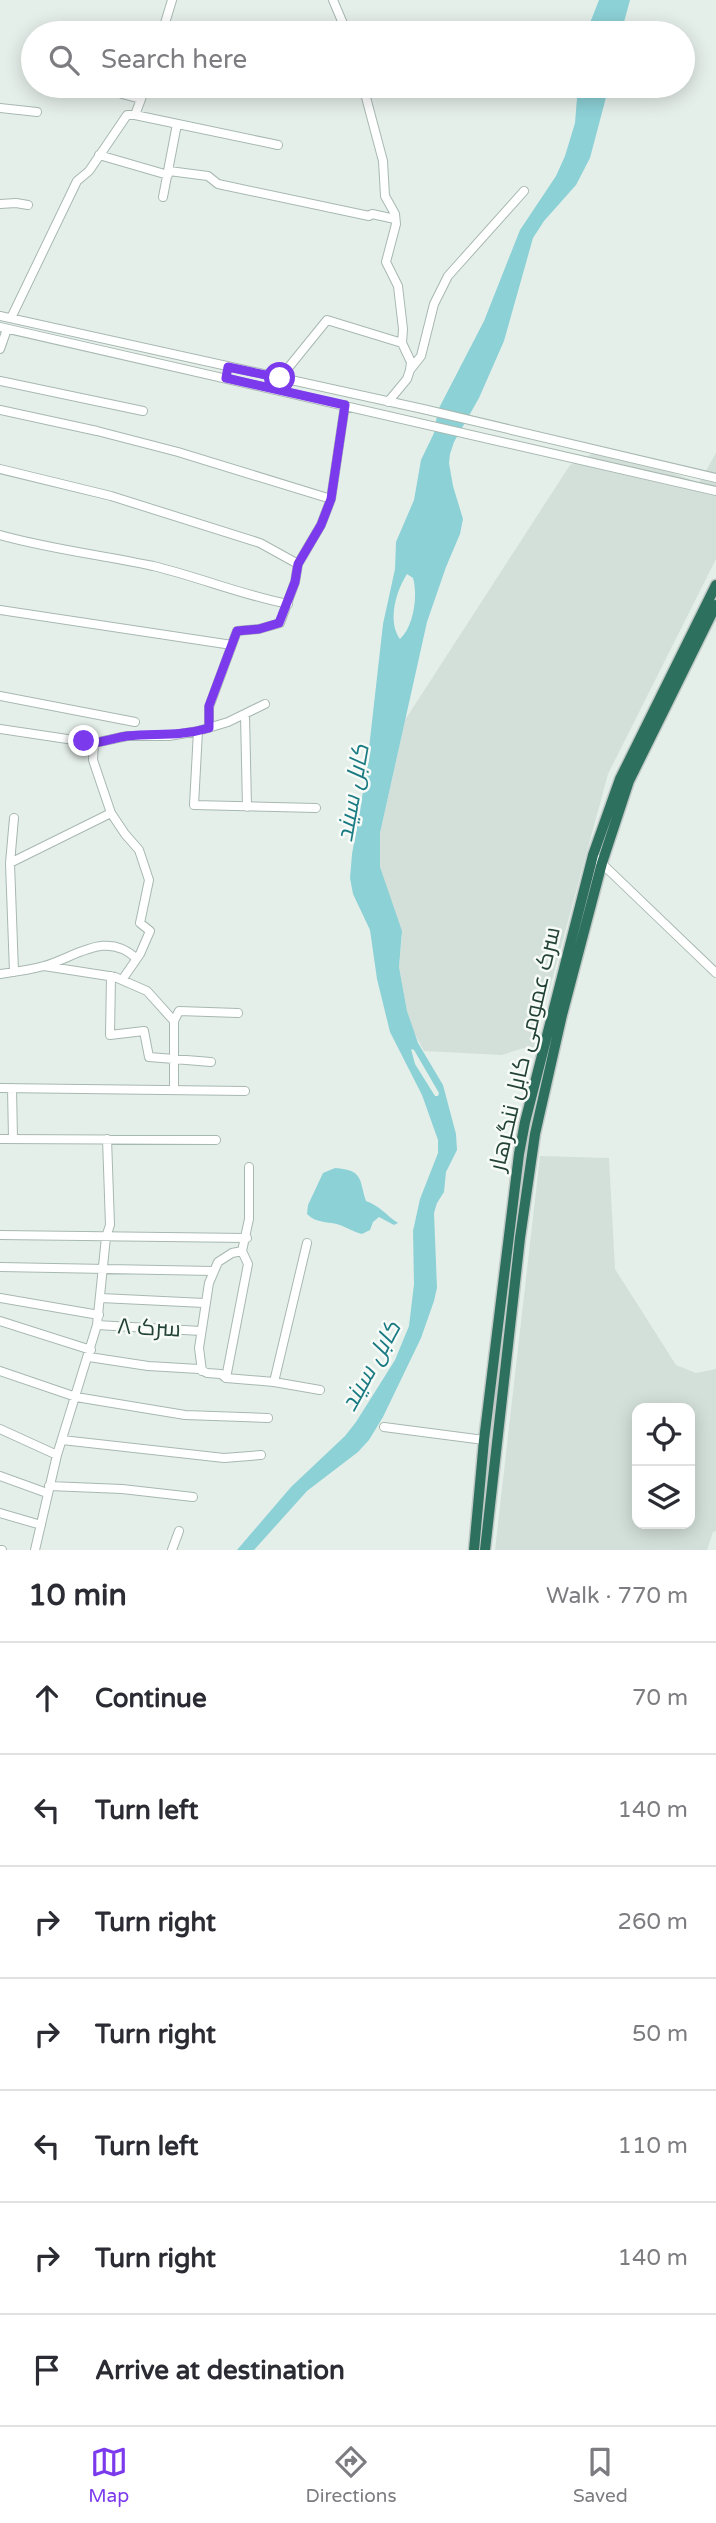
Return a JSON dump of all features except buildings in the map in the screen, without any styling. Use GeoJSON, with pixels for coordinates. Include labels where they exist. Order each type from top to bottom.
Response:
{"type":"FeatureCollection","features":[{"type":"Feature","properties":{"kind":"highway","name":"سرک عمومی کابل ننگرهار"},"geometry":{"type":"LineString","coordinates":[[474,1550],[484,1440],[535,1134],[598,859],[620,779],[716,585]]}},
{"type":"Feature","properties":{"kind":"highway"},"geometry":{"type":"LineString","coordinates":[[598,859],[629,781],[716,605]]}},
{"type":"Feature","properties":{"kind":"highway","name":"سرک عمومی کابل ننگرهار"},"geometry":{"type":"LineString","coordinates":[[485,1550],[504,1330]]}},
{"type":"Feature","properties":{"kind":"street"},"geometry":{"type":"LineString","coordinates":[[166,21],[172,0]]}},
{"type":"Feature","properties":{"kind":"street"},"geometry":{"type":"LineString","coordinates":[[333,0],[342,21]]}},
{"type":"Feature","properties":{"kind":"street"},"geometry":{"type":"LineString","coordinates":[[135,116],[141,99],[137,98]]}},
{"type":"Feature","properties":{"kind":"street"},"geometry":{"type":"LineString","coordinates":[[366,98],[383,161],[385,196],[395,219],[396,230],[386,262],[398,286],[402,343],[411,362],[407,379],[388,402]]}},
{"type":"Feature","properties":{"kind":"street"},"geometry":{"type":"LineString","coordinates":[[0,108],[37,112]]}},
{"type":"Feature","properties":{"kind":"street"},"geometry":{"type":"LineString","coordinates":[[11,318],[78,181],[89,171],[127,115],[278,145]]}},
{"type":"Feature","properties":{"kind":"street"},"geometry":{"type":"LineString","coordinates":[[163,197],[177,124]]}},
{"type":"Feature","properties":{"kind":"street"},"geometry":{"type":"LineString","coordinates":[[99,155],[169,173],[208,176],[218,184],[294,202],[395,219]]}},
{"type":"Feature","properties":{"kind":"street"},"geometry":{"type":"LineString","coordinates":[[410,370],[421,356],[434,304],[449,276],[524,191]]}},
{"type":"Feature","properties":{"kind":"street"},"geometry":{"type":"LineString","coordinates":[[0,204],[28,205]]}},
{"type":"Feature","properties":{"kind":"street"},"geometry":{"type":"LineString","coordinates":[[0,316],[423,409],[716,478]]}},
{"type":"Feature","properties":{"kind":"street"},"geometry":{"type":"LineString","coordinates":[[280,378],[327,320],[402,343]]}},
{"type":"Feature","properties":{"kind":"street"},"geometry":{"type":"LineString","coordinates":[[0,349],[4,328],[716,491]]}},
{"type":"Feature","properties":{"kind":"street"},"geometry":{"type":"LineString","coordinates":[[226,378],[228,367]]}},
{"type":"Feature","properties":{"kind":"street"},"geometry":{"type":"LineString","coordinates":[[0,381],[143,411]]}},
{"type":"Feature","properties":{"kind":"street"},"geometry":{"type":"LineString","coordinates":[[209,728],[209,706],[237,631],[259,629],[279,623],[288,604],[298,564],[321,525],[331,499],[345,405]]}},
{"type":"Feature","properties":{"kind":"street"},"geometry":{"type":"LineString","coordinates":[[0,410],[178,452],[331,499]]}},
{"type":"Feature","properties":{"kind":"street"},"geometry":{"type":"LineString","coordinates":[[0,469],[111,496],[260,543],[298,564]]}},
{"type":"Feature","properties":{"kind":"street"},"geometry":{"type":"LineString","coordinates":[[0,535],[32,544],[155,567],[262,599],[288,604]]}},
{"type":"Feature","properties":{"kind":"street"},"geometry":{"type":"LineString","coordinates":[[0,610],[232,645]]}},
{"type":"Feature","properties":{"kind":"street"},"geometry":{"type":"LineString","coordinates":[[0,696],[135,722]]}},
{"type":"Feature","properties":{"kind":"street"},"geometry":{"type":"LineString","coordinates":[[0,729],[94,743],[127,736],[169,736],[209,728],[245,715],[265,704]]}},
{"type":"Feature","properties":{"kind":"street"},"geometry":{"type":"LineString","coordinates":[[245,715],[247,807]]}},
{"type":"Feature","properties":{"kind":"street"},"geometry":{"type":"LineString","coordinates":[[198,731],[194,805],[316,808]]}},
{"type":"Feature","properties":{"kind":"street"},"geometry":{"type":"LineString","coordinates":[[94,743],[93,760],[111,813],[139,850],[149,880],[140,923],[150,931],[122,980]]}},
{"type":"Feature","properties":{"kind":"street"},"geometry":{"type":"LineString","coordinates":[[10,863],[111,813]]}},
{"type":"Feature","properties":{"kind":"street"},"geometry":{"type":"LineString","coordinates":[[14,818],[10,863],[14,972]]}},
{"type":"Feature","properties":{"kind":"street"},"geometry":{"type":"LineString","coordinates":[[598,859],[716,973]]}},
{"type":"Feature","properties":{"kind":"street"},"geometry":{"type":"LineString","coordinates":[[0,974],[44,966],[104,944],[122,948],[136,958]]}},
{"type":"Feature","properties":{"kind":"street"},"geometry":{"type":"LineString","coordinates":[[44,966],[122,980],[147,991],[174,1021]]}},
{"type":"Feature","properties":{"kind":"street"},"geometry":{"type":"LineString","coordinates":[[111,976],[110,1035],[144,1031],[149,1057],[211,1062]]}},
{"type":"Feature","properties":{"kind":"street"},"geometry":{"type":"LineString","coordinates":[[174,1089],[174,1021],[181,1010],[238,1013]]}},
{"type":"Feature","properties":{"kind":"street"},"geometry":{"type":"LineString","coordinates":[[12,1087],[13,1139]]}},
{"type":"Feature","properties":{"kind":"street"},"geometry":{"type":"LineString","coordinates":[[0,1088],[245,1091]]}},
{"type":"Feature","properties":{"kind":"street"},"geometry":{"type":"LineString","coordinates":[[0,1139],[216,1140]]}},
{"type":"Feature","properties":{"kind":"street"},"geometry":{"type":"LineString","coordinates":[[35,1550],[57,1455],[90,1354],[99,1315],[106,1237],[110,1225],[107,1139]]}},
{"type":"Feature","properties":{"kind":"street"},"geometry":{"type":"LineString","coordinates":[[226,1378],[248,1264],[242,1251],[247,1238],[250,1167]]}},
{"type":"Feature","properties":{"kind":"street"},"geometry":{"type":"LineString","coordinates":[[0,1235],[247,1238]]}},
{"type":"Feature","properties":{"kind":"street"},"geometry":{"type":"LineString","coordinates":[[274,1382],[307,1243]]}},
{"type":"Feature","properties":{"kind":"street"},"geometry":{"type":"LineString","coordinates":[[202,1371],[199,1348],[206,1310],[204,1303],[214,1270],[222,1259],[242,1251]]}},
{"type":"Feature","properties":{"kind":"street"},"geometry":{"type":"LineString","coordinates":[[0,1267],[214,1270]]}},
{"type":"Feature","properties":{"kind":"street"},"geometry":{"type":"LineString","coordinates":[[0,1298],[99,1315]]}},
{"type":"Feature","properties":{"kind":"street"},"geometry":{"type":"LineString","coordinates":[[101,1298],[204,1303]]}},
{"type":"Feature","properties":{"kind":"street"},"geometry":{"type":"LineString","coordinates":[[0,1321],[90,1354],[221,1374],[226,1378],[274,1382],[320,1390]]}},
{"type":"Feature","properties":{"kind":"street","name":"سرک ۸"},"geometry":{"type":"LineString","coordinates":[[97,1325],[201,1331]]}},
{"type":"Feature","properties":{"kind":"street"},"geometry":{"type":"LineString","coordinates":[[0,1371],[76,1396],[185,1415],[268,1418]]}},
{"type":"Feature","properties":{"kind":"street"},"geometry":{"type":"LineString","coordinates":[[384,1427],[484,1440]]}},
{"type":"Feature","properties":{"kind":"street"},"geometry":{"type":"LineString","coordinates":[[0,1429],[57,1455]]}},
{"type":"Feature","properties":{"kind":"street"},"geometry":{"type":"LineString","coordinates":[[62,1440],[224,1458],[261,1455]]}},
{"type":"Feature","properties":{"kind":"street"},"geometry":{"type":"LineString","coordinates":[[0,1476],[48,1490],[122,1489],[193,1497]]}},
{"type":"Feature","properties":{"kind":"street"},"geometry":{"type":"LineString","coordinates":[[0,1513],[41,1525]]}},
{"type":"Feature","properties":{"kind":"street"},"geometry":{"type":"LineString","coordinates":[[172,1550],[179,1531]]}},
{"type":"Feature","properties":{"kind":"shaded area"},"geometry":{"type":"Polygon","coordinates":[[[606,447],[699,483],[716,453],[716,559],[608,774],[540,1024],[538,1055],[524,1048],[502,1055],[424,1051],[413,1031],[407,1011],[399,967],[402,936],[379,867],[380,833],[405,720],[570,465],[606,447]]]}},
{"type":"Feature","properties":{"kind":"shaded area"},"geometry":{"type":"Polygon","coordinates":[[[540,1156],[609,1158],[615,1269],[676,1365],[696,1373],[716,1369],[716,1531],[713,1532],[707,1550],[495,1550],[540,1156]]]}},
{"type":"Feature","properties":{"kind":"water"},"geometry":{"type":"Polygon","coordinates":[[[599,0],[630,0],[624,21],[591,21],[599,0]]]}},
{"type":"Feature","properties":{"kind":"water"},"geometry":{"type":"Polygon","coordinates":[[[577,98],[606,98],[590,158],[576,185],[544,221],[533,238],[504,341],[450,454],[453,486],[463,519],[460,534],[427,622],[380,833],[380,867],[402,931],[399,967],[407,1011],[418,1043],[443,1085],[456,1134],[457,1150],[446,1172],[444,1192],[434,1213],[437,1288],[434,1301],[421,1338],[369,1440],[358,1452],[307,1491],[254,1550],[237,1550],[291,1487],[345,1436],[356,1422],[395,1360],[409,1326],[414,1284],[413,1231],[420,1199],[438,1153],[438,1140],[422,1095],[390,1032],[377,979],[370,930],[353,894],[350,878],[352,854],[366,775],[383,624],[395,569],[396,542],[414,500],[421,460],[434,433],[438,410],[484,321],[520,230],[556,176],[575,123],[577,98]],[[407,574],[394,606],[394,624],[400,639],[412,618],[415,601],[413,578],[407,574]],[[411,1049],[415,1064],[435,1096],[438,1096],[439,1093],[411,1049]]]}},
{"type":"Feature","properties":{"kind":"water"},"geometry":{"type":"Polygon","coordinates":[[[335,1168],[356,1174],[366,1201],[398,1223],[394,1225],[379,1217],[370,1230],[362,1234],[307,1214],[308,1205],[323,1173],[335,1168]]]}},
{"type":"Feature","properties":{"kind":"route"},"geometry":{"type":"LineString","coordinates":[[84,741],[94,743],[127,736],[169,736],[209,728],[209,706],[237,631],[259,629],[279,623],[288,604],[298,564],[321,525],[331,499],[345,405],[226,378],[228,367],[280,378]]}},
{"type":"Feature","properties":{"kind":"water label","name":"کابل سيند"},"geometry":{"type":"Point","coordinates":[353,793]}},
{"type":"Feature","properties":{"kind":"water label","name":"کابل سيند"},"geometry":{"type":"Point","coordinates":[371,1366]}}]}
